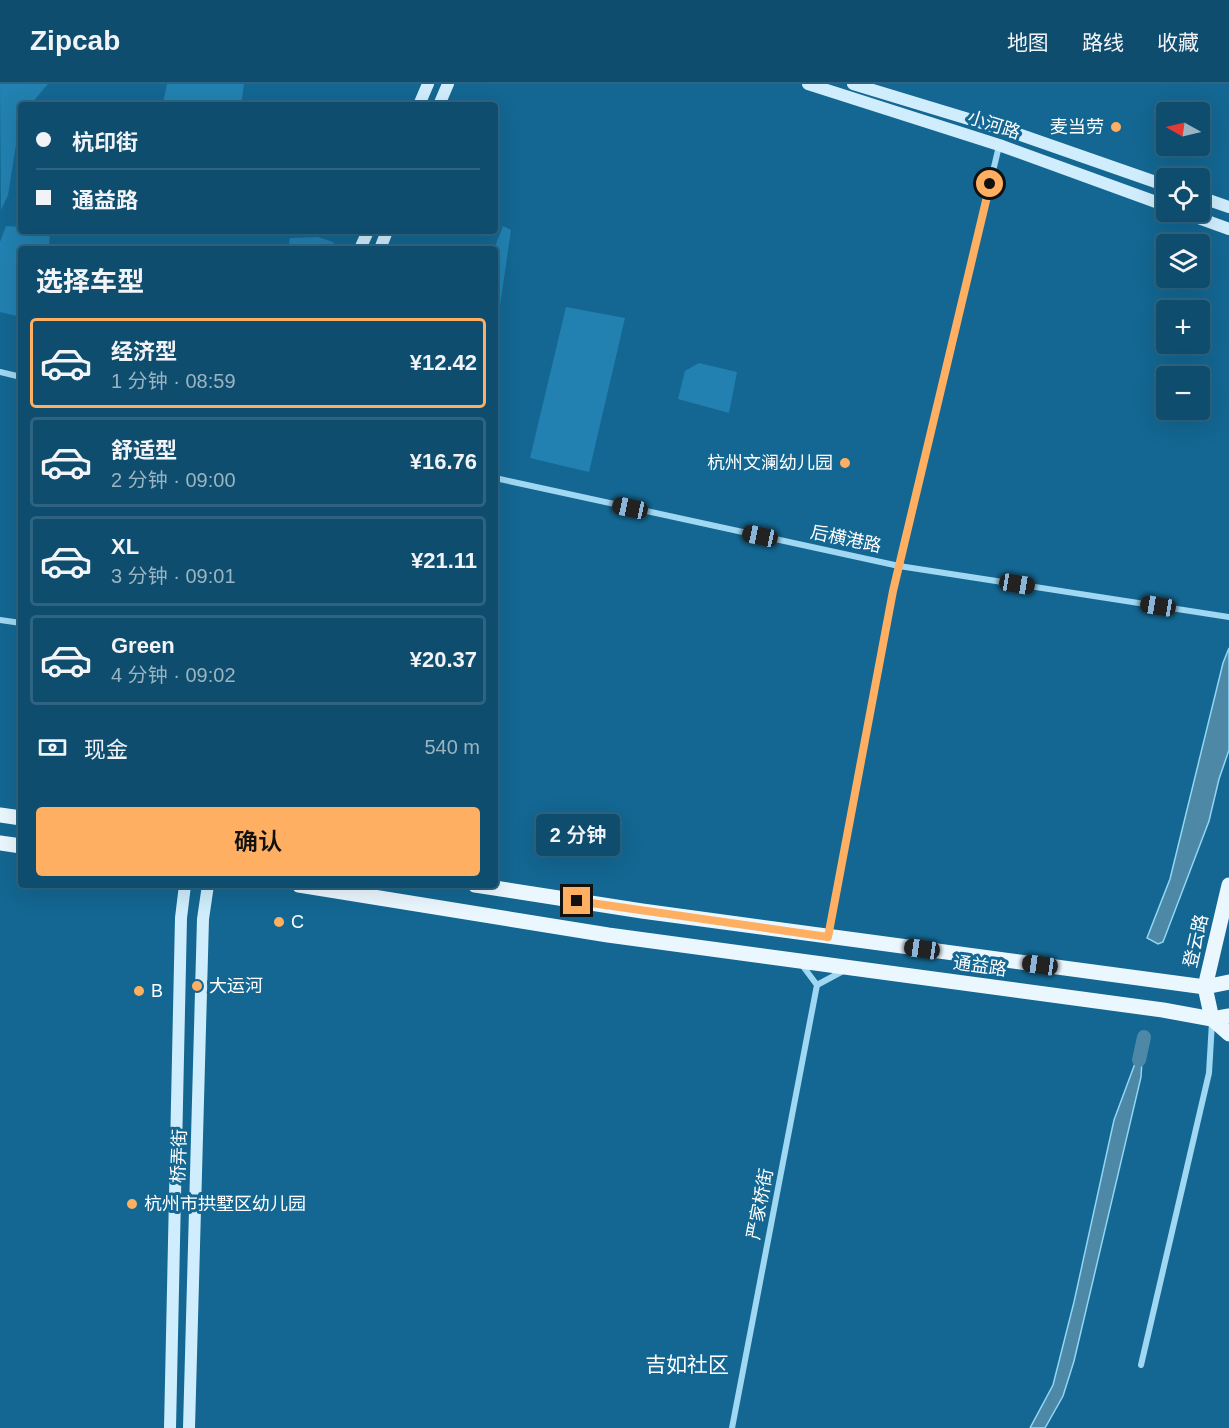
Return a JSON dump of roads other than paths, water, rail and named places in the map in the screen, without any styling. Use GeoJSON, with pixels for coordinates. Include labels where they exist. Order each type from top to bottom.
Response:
{"type":"FeatureCollection","features":[{"type":"Feature","properties":{"kind":"main road"},"geometry":{"type":"LineString","coordinates":[[0,815],[18,818]]}},
{"type":"Feature","properties":{"kind":"main road"},"geometry":{"type":"LineString","coordinates":[[0,843],[18,846]]}},
{"type":"Feature","properties":{"kind":"main road","name":"登云路"},"geometry":{"type":"LineString","coordinates":[[1212,1019],[1205,987],[1229,885]]}},
{"type":"Feature","properties":{"kind":"main road","name":"通益路"},"geometry":{"type":"LineString","coordinates":[[318,888],[608,935],[1163,1010],[1212,1019],[1229,1016]]}},
{"type":"Feature","properties":{"kind":"main road","name":"通益路"},"geometry":{"type":"LineString","coordinates":[[494,888],[828,937],[1205,987],[1229,982]]}},
{"type":"Feature","properties":{"kind":"main road"},"geometry":{"type":"LineString","coordinates":[[1212,1019],[1229,1034]]}},
{"type":"Feature","properties":{"kind":"street"},"geometry":{"type":"LineString","coordinates":[[420,102],[428,84]]}},
{"type":"Feature","properties":{"kind":"street"},"geometry":{"type":"LineString","coordinates":[[440,102],[448,84]]}},
{"type":"Feature","properties":{"kind":"street","name":"小河路"},"geometry":{"type":"LineString","coordinates":[[808,84],[999,145],[1156,202]]}},
{"type":"Feature","properties":{"kind":"street","name":"小河路"},"geometry":{"type":"LineString","coordinates":[[853,84],[1018,134],[1156,182]]}},
{"type":"Feature","properties":{"kind":"street"},"geometry":{"type":"LineString","coordinates":[[828,937],[899,566],[999,145]]}},
{"type":"Feature","properties":{"kind":"street"},"geometry":{"type":"LineString","coordinates":[[1210,200],[1229,207]]}},
{"type":"Feature","properties":{"kind":"street"},"geometry":{"type":"LineString","coordinates":[[1210,222],[1229,229]]}},
{"type":"Feature","properties":{"kind":"street"},"geometry":{"type":"LineString","coordinates":[[0,372],[18,375]]}},
{"type":"Feature","properties":{"kind":"street","name":"后横港路"},"geometry":{"type":"LineString","coordinates":[[498,479],[899,566],[1229,617]]}},
{"type":"Feature","properties":{"kind":"street"},"geometry":{"type":"LineString","coordinates":[[0,620],[18,623]]}},
{"type":"Feature","properties":{"kind":"street","name":"桥弄街"},"geometry":{"type":"LineString","coordinates":[[171,1428],[181,918],[185,888]]}},
{"type":"Feature","properties":{"kind":"street","name":"桥弄街"},"geometry":{"type":"LineString","coordinates":[[189,1428],[203,919],[208,888]]}},
{"type":"Feature","properties":{"kind":"street"},"geometry":{"type":"LineString","coordinates":[[800,961],[817,985],[848,968]]}},
{"type":"Feature","properties":{"kind":"street","name":"严家桥街"},"geometry":{"type":"LineString","coordinates":[[732,1428],[817,985]]}},
{"type":"Feature","properties":{"kind":"street"},"geometry":{"type":"LineString","coordinates":[[1141,1365],[1209,1073],[1212,1019]]}},
{"type":"Feature","properties":{"kind":"waterway"},"geometry":{"type":"LineString","coordinates":[[1139,1060],[1144,1037]]}},
{"type":"Feature","properties":{"kind":"place","name":"麦当劳"},"geometry":{"type":"Point","coordinates":[1116,127]}},
{"type":"Feature","properties":{"kind":"place","name":"杭州文澜幼儿园"},"geometry":{"type":"Point","coordinates":[845,463]}},
{"type":"Feature","properties":{"kind":"place","name":"C"},"geometry":{"type":"Point","coordinates":[279,922]}},
{"type":"Feature","properties":{"kind":"place","name":"大运河"},"geometry":{"type":"Point","coordinates":[197,986]}},
{"type":"Feature","properties":{"kind":"place","name":"B"},"geometry":{"type":"Point","coordinates":[139,991]}},
{"type":"Feature","properties":{"kind":"place","name":"杭州市拱墅区幼儿园"},"geometry":{"type":"Point","coordinates":[132,1204]}},
{"type":"Feature","properties":{"kind":"district","name":"吉如社区"},"geometry":{"type":"Point","coordinates":[687,1365]}}]}
